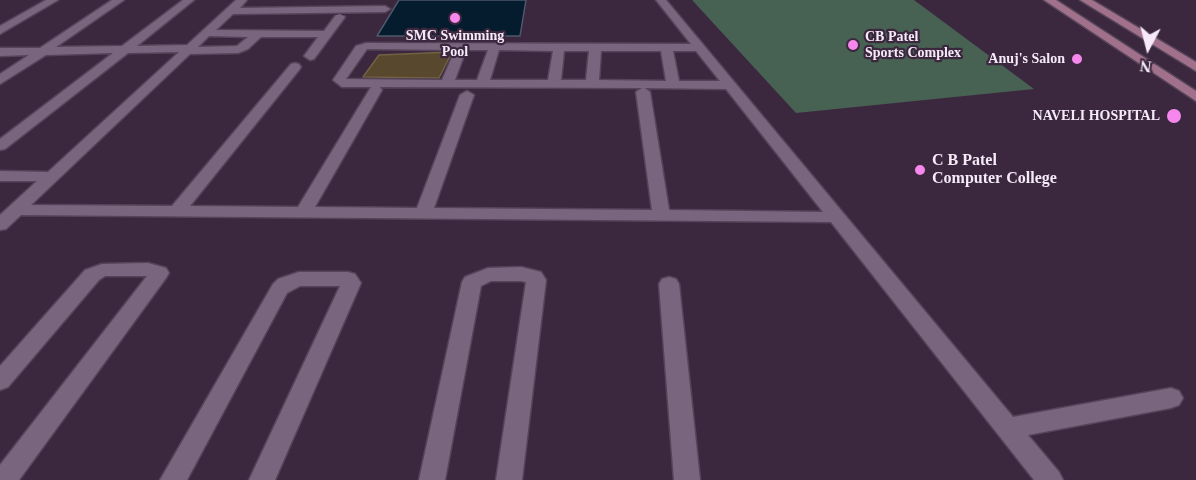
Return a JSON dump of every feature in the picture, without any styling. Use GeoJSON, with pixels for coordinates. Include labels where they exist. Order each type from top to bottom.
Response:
{"type":"FeatureCollection","features":[{"type":"Feature","properties":{"kind":"main road"},"geometry":{"type":"LineString","coordinates":[[1049,0],[1196,96]]}},
{"type":"Feature","properties":{"kind":"main road"},"geometry":{"type":"LineString","coordinates":[[1062,0],[1196,85]]}},
{"type":"Feature","properties":{"kind":"main road"},"geometry":{"type":"LineString","coordinates":[[1085,0],[1196,67]]}},
{"type":"Feature","properties":{"kind":"street"},"geometry":{"type":"LineString","coordinates":[[0,30],[53,0]]}},
{"type":"Feature","properties":{"kind":"street"},"geometry":{"type":"LineString","coordinates":[[0,80],[119,0]]}},
{"type":"Feature","properties":{"kind":"street"},"geometry":{"type":"LineString","coordinates":[[0,146],[189,0]]}},
{"type":"Feature","properties":{"kind":"street"},"geometry":{"type":"LineString","coordinates":[[0,225],[242,0]]}},
{"type":"Feature","properties":{"kind":"street"},"geometry":{"type":"LineString","coordinates":[[296,10],[304,0]]}},
{"type":"Feature","properties":{"kind":"street"},"geometry":{"type":"LineString","coordinates":[[661,0],[1050,480]]}},
{"type":"Feature","properties":{"kind":"street"},"geometry":{"type":"LineString","coordinates":[[231,10],[296,10],[357,4],[385,9]]}},
{"type":"Feature","properties":{"kind":"street"},"geometry":{"type":"LineString","coordinates":[[310,56],[340,17]]}},
{"type":"Feature","properties":{"kind":"street"},"geometry":{"type":"LineString","coordinates":[[206,33],[327,34]]}},
{"type":"Feature","properties":{"kind":"street"},"geometry":{"type":"LineString","coordinates":[[0,52],[238,50],[259,33]]}},
{"type":"Feature","properties":{"kind":"street"},"geometry":{"type":"LineString","coordinates":[[699,48],[376,45],[360,48],[339,80],[342,83],[729,85]]}},
{"type":"Feature","properties":{"kind":"street"},"geometry":{"type":"LineString","coordinates":[[447,84],[462,46]]}},
{"type":"Feature","properties":{"kind":"street"},"geometry":{"type":"LineString","coordinates":[[482,84],[495,46]]}},
{"type":"Feature","properties":{"kind":"street"},"geometry":{"type":"LineString","coordinates":[[554,85],[559,47]]}},
{"type":"Feature","properties":{"kind":"street"},"geometry":{"type":"LineString","coordinates":[[592,85],[595,47]]}},
{"type":"Feature","properties":{"kind":"street"},"geometry":{"type":"LineString","coordinates":[[666,48],[673,85]]}},
{"type":"Feature","properties":{"kind":"street"},"geometry":{"type":"LineString","coordinates":[[177,211],[295,67]]}},
{"type":"Feature","properties":{"kind":"street"},"geometry":{"type":"LineString","coordinates":[[304,212],[375,90]]}},
{"type":"Feature","properties":{"kind":"street"},"geometry":{"type":"LineString","coordinates":[[643,92],[661,216]]}},
{"type":"Feature","properties":{"kind":"street"},"geometry":{"type":"LineString","coordinates":[[423,214],[467,95]]}},
{"type":"Feature","properties":{"kind":"street"},"geometry":{"type":"LineString","coordinates":[[0,176],[53,177]]}},
{"type":"Feature","properties":{"kind":"street"},"geometry":{"type":"LineString","coordinates":[[18,210],[838,217]]}},
{"type":"Feature","properties":{"kind":"street"},"geometry":{"type":"LineString","coordinates":[[0,381],[92,275],[102,270],[148,269],[159,273],[4,480]]}},
{"type":"Feature","properties":{"kind":"street"},"geometry":{"type":"LineString","coordinates":[[432,480],[472,282],[488,275],[521,274],[534,277],[536,280],[509,480]]}},
{"type":"Feature","properties":{"kind":"street"},"geometry":{"type":"LineString","coordinates":[[173,480],[280,289],[285,284],[298,279],[348,279],[351,283],[262,480]]}},
{"type":"Feature","properties":{"kind":"street"},"geometry":{"type":"LineString","coordinates":[[669,284],[687,480]]}},
{"type":"Feature","properties":{"kind":"street"},"geometry":{"type":"LineString","coordinates":[[1008,428],[1171,399]]}},
{"type":"Feature","properties":{"kind":"green space","name":"CB Patel Sports Complex"},"geometry":{"type":"Polygon","coordinates":[[[692,0],[914,0],[1034,89],[796,113],[692,0]]]}},
{"type":"Feature","properties":{"kind":"water","name":"SMC Swimming Pool"},"geometry":{"type":"Polygon","coordinates":[[[399,0],[526,0],[520,36],[377,36],[399,0]]]}},
{"type":"Feature","properties":{"kind":"building"},"geometry":{"type":"Polygon","coordinates":[[[452,52],[439,78],[363,77],[379,55],[452,52]]]}},
{"type":"Feature","properties":{"kind":"place","name":"SMC Swimming Pool"},"geometry":{"type":"Point","coordinates":[455,18]}},
{"type":"Feature","properties":{"kind":"place","name":"CB Patel Sports Complex"},"geometry":{"type":"Point","coordinates":[853,45]}},
{"type":"Feature","properties":{"kind":"place","name":"Anuj's Salon"},"geometry":{"type":"Point","coordinates":[1077,59]}},
{"type":"Feature","properties":{"kind":"place","name":"NAVELI HOSPITAL"},"geometry":{"type":"Point","coordinates":[1174,116]}},
{"type":"Feature","properties":{"kind":"place","name":"C B Patel Computer College"},"geometry":{"type":"Point","coordinates":[920,170]}}]}
